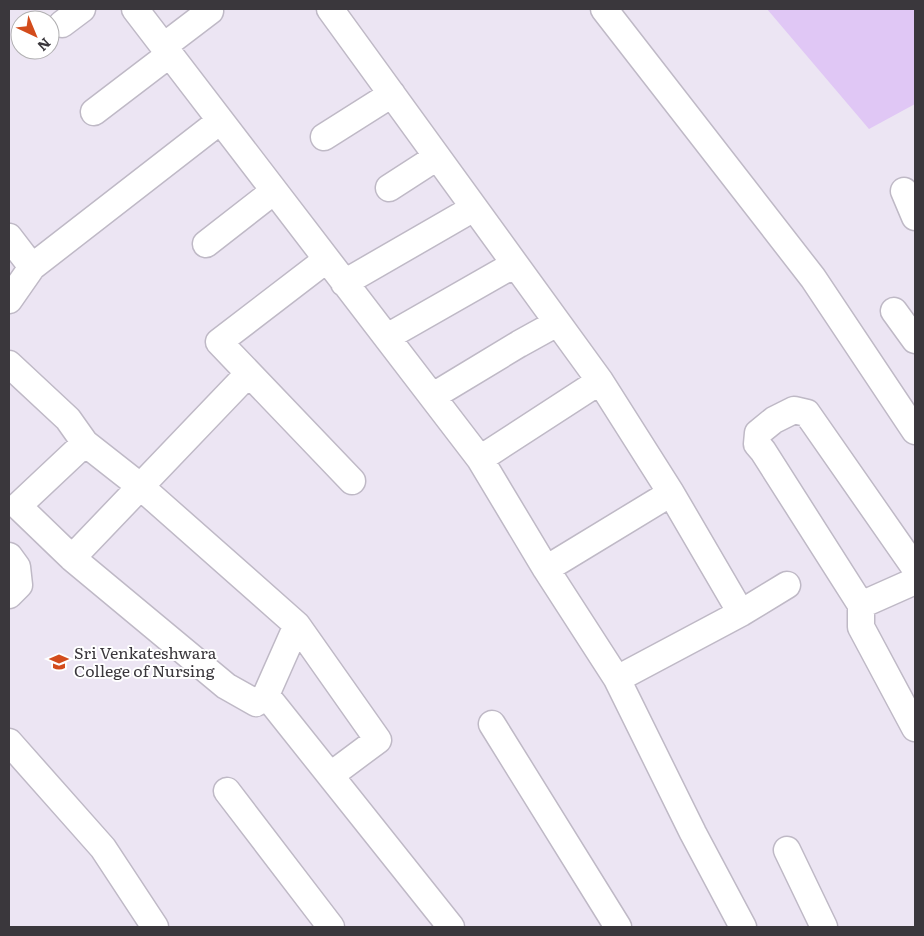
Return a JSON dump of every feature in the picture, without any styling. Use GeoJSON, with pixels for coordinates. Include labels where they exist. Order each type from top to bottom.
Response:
{"type":"FeatureCollection","features":[{"type":"Feature","properties":{"kind":"street"},"geometry":{"type":"LineString","coordinates":[[135,9],[480,459],[546,569],[617,679],[693,833],[743,927]]}},
{"type":"Feature","properties":{"kind":"street"},"geometry":{"type":"LineString","coordinates":[[330,9],[600,381],[671,493],[741,613]]}},
{"type":"Feature","properties":{"kind":"street"},"geometry":{"type":"LineString","coordinates":[[604,9],[813,278],[915,431]]}},
{"type":"Feature","properties":{"kind":"street"},"geometry":{"type":"LineString","coordinates":[[94,112],[210,12]]}},
{"type":"Feature","properties":{"kind":"street"},"geometry":{"type":"LineString","coordinates":[[324,137],[392,94]]}},
{"type":"Feature","properties":{"kind":"street"},"geometry":{"type":"LineString","coordinates":[[9,300],[32,267],[220,121]]}},
{"type":"Feature","properties":{"kind":"street"},"geometry":{"type":"LineString","coordinates":[[389,188],[437,157]]}},
{"type":"Feature","properties":{"kind":"street"},"geometry":{"type":"LineString","coordinates":[[206,244],[274,191]]}},
{"type":"Feature","properties":{"kind":"street"},"geometry":{"type":"LineString","coordinates":[[904,191],[915,217]]}},
{"type":"Feature","properties":{"kind":"street"},"geometry":{"type":"LineString","coordinates":[[344,283],[474,208]]}},
{"type":"Feature","properties":{"kind":"street"},"geometry":{"type":"LineString","coordinates":[[9,237],[32,267]]}},
{"type":"Feature","properties":{"kind":"street"},"geometry":{"type":"LineString","coordinates":[[326,260],[219,342],[352,481]]}},
{"type":"Feature","properties":{"kind":"street"},"geometry":{"type":"LineString","coordinates":[[387,337],[515,264]]}},
{"type":"Feature","properties":{"kind":"street"},"geometry":{"type":"LineString","coordinates":[[894,311],[915,340]]}},
{"type":"Feature","properties":{"kind":"street"},"geometry":{"type":"LineString","coordinates":[[433,396],[557,323]]}},
{"type":"Feature","properties":{"kind":"street"},"geometry":{"type":"LineString","coordinates":[[9,364],[68,419],[85,443],[140,487],[297,625],[378,740],[331,775]]}},
{"type":"Feature","properties":{"kind":"street"},"geometry":{"type":"LineString","coordinates":[[72,558],[248,374]]}},
{"type":"Feature","properties":{"kind":"street"},"geometry":{"type":"LineString","coordinates":[[480,459],[600,381]]}},
{"type":"Feature","properties":{"kind":"street"},"geometry":{"type":"LineString","coordinates":[[915,568],[807,413],[794,410],[774,420],[758,433],[757,444],[861,605],[861,627],[915,728]]}},
{"type":"Feature","properties":{"kind":"street"},"geometry":{"type":"LineString","coordinates":[[85,443],[18,506],[72,558],[226,686],[256,703],[266,695],[297,625]]}},
{"type":"Feature","properties":{"kind":"street"},"geometry":{"type":"LineString","coordinates":[[546,569],[671,493]]}},
{"type":"Feature","properties":{"kind":"street"},"geometry":{"type":"LineString","coordinates":[[9,556],[17,567],[19,585],[9,595]]}},
{"type":"Feature","properties":{"kind":"street"},"geometry":{"type":"LineString","coordinates":[[861,605],[915,581]]}},
{"type":"Feature","properties":{"kind":"street"},"geometry":{"type":"LineString","coordinates":[[617,679],[741,613],[787,585]]}},
{"type":"Feature","properties":{"kind":"street"},"geometry":{"type":"LineString","coordinates":[[266,695],[452,927]]}},
{"type":"Feature","properties":{"kind":"street"},"geometry":{"type":"LineString","coordinates":[[492,724],[618,927]]}},
{"type":"Feature","properties":{"kind":"street"},"geometry":{"type":"LineString","coordinates":[[9,742],[104,848],[155,927]]}},
{"type":"Feature","properties":{"kind":"street"},"geometry":{"type":"LineString","coordinates":[[227,791],[331,927]]}},
{"type":"Feature","properties":{"kind":"street"},"geometry":{"type":"LineString","coordinates":[[786,850],[824,927]]}},
{"type":"Feature","properties":{"kind":"shaded area"},"geometry":{"type":"Polygon","coordinates":[[[767,9],[915,9],[915,104],[869,129],[767,9]]]}},
{"type":"Feature","properties":{"kind":"place","name":"Sri Venkateshwara College of Nursing"},"geometry":{"type":"Point","coordinates":[59,662]}}]}
